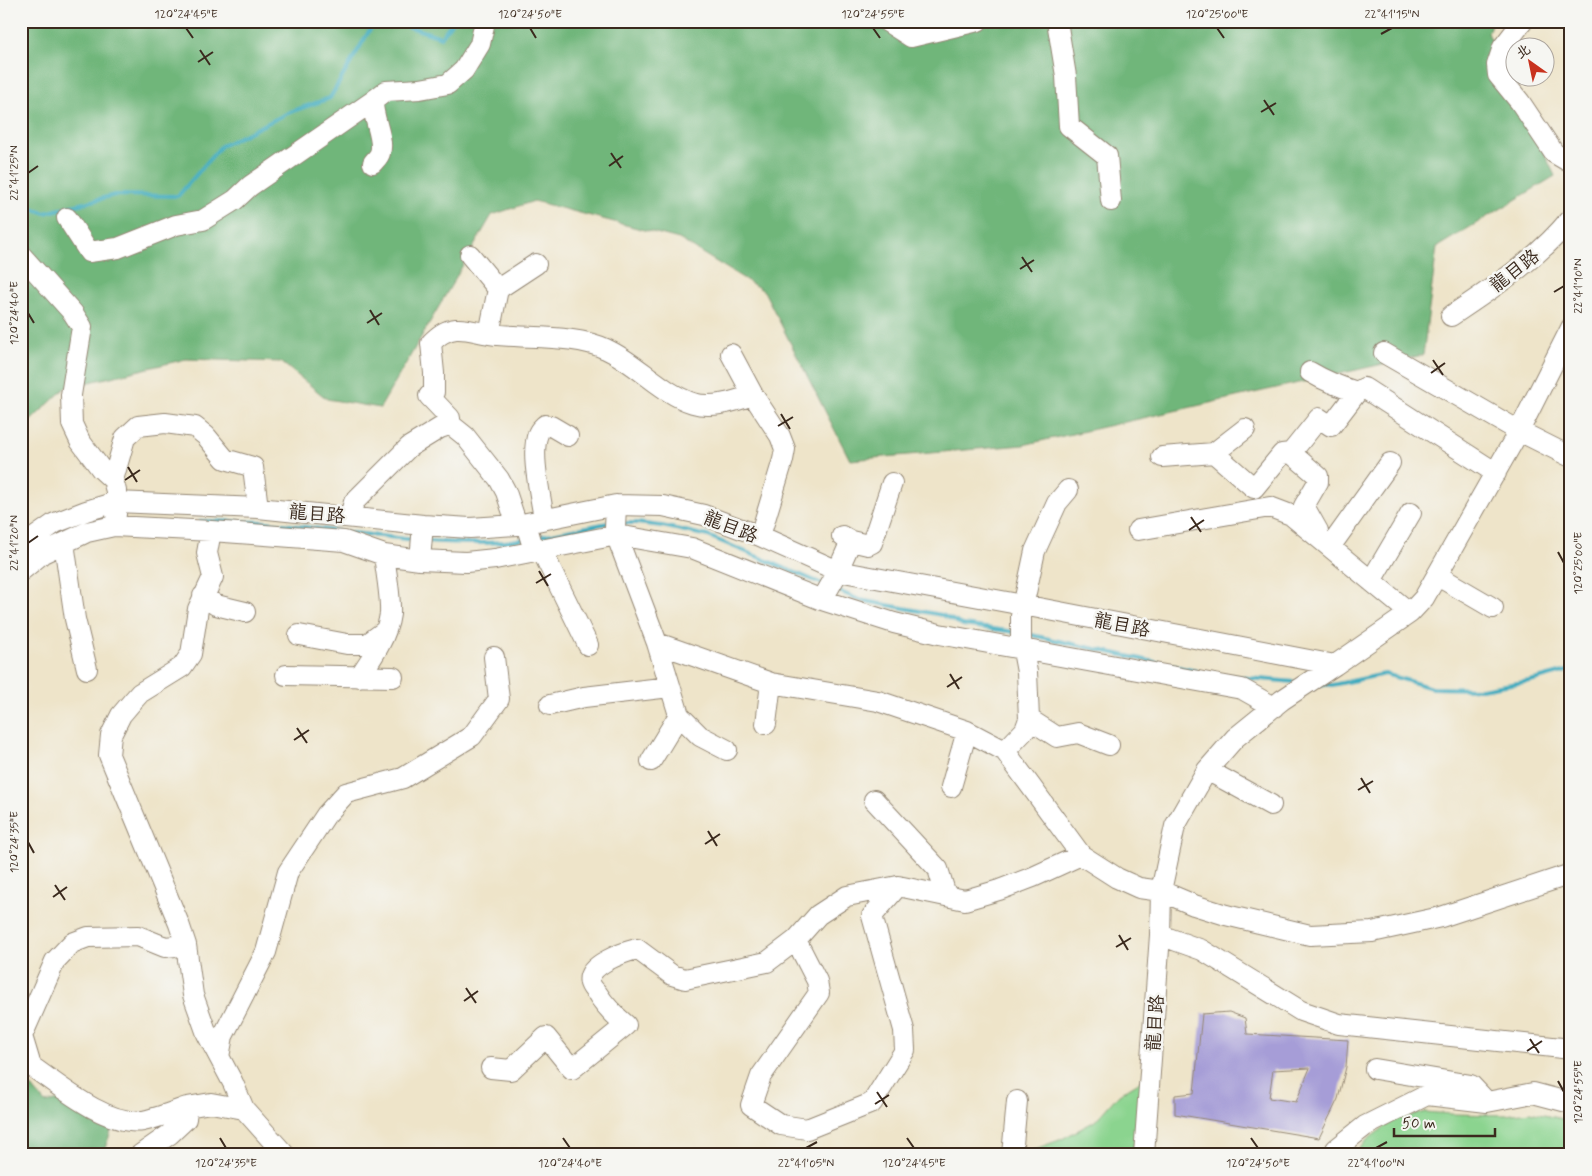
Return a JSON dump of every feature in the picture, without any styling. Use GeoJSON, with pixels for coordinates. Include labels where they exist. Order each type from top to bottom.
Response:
{"type":"FeatureCollection","features":[{"type":"Feature","properties":{"kind":"street"},"geometry":{"type":"LineString","coordinates":[[67,218],[89,252],[118,248],[176,225],[203,220],[235,200],[250,186],[386,91],[420,89],[448,84],[464,70],[480,44],[485,21]]}},
{"type":"Feature","properties":{"kind":"street"},"geometry":{"type":"LineString","coordinates":[[886,21],[911,37],[978,21]]}},
{"type":"Feature","properties":{"kind":"street"},"geometry":{"type":"LineString","coordinates":[[1057,21],[1066,76],[1069,126],[1107,156],[1110,201]]}},
{"type":"Feature","properties":{"kind":"street"},"geometry":{"type":"LineString","coordinates":[[1523,21],[1503,47],[1497,65],[1498,75],[1520,102],[1554,153],[1571,163]]}},
{"type":"Feature","properties":{"kind":"street"},"geometry":{"type":"LineString","coordinates":[[373,101],[372,111],[381,146],[380,154],[373,164]]}},
{"type":"Feature","properties":{"kind":"street","name":"龍目路"},"geometry":{"type":"LineString","coordinates":[[1451,316],[1510,276],[1555,238],[1571,218]]}},
{"type":"Feature","properties":{"kind":"street"},"geometry":{"type":"LineString","coordinates":[[21,254],[73,313],[82,327],[71,395],[72,424],[80,441],[101,469],[113,480]]}},
{"type":"Feature","properties":{"kind":"street"},"geometry":{"type":"LineString","coordinates":[[470,255],[498,289]]}},
{"type":"Feature","properties":{"kind":"street"},"geometry":{"type":"LineString","coordinates":[[489,334],[498,289],[536,264]]}},
{"type":"Feature","properties":{"kind":"street"},"geometry":{"type":"LineString","coordinates":[[449,425],[450,418],[429,396],[434,392],[431,343],[437,336],[457,328],[489,334],[582,342],[605,348],[636,367],[674,396],[695,404],[709,405],[734,401],[753,395]]}},
{"type":"Feature","properties":{"kind":"street"},"geometry":{"type":"LineString","coordinates":[[1278,703],[1410,613],[1424,598],[1519,431],[1571,328]]}},
{"type":"Feature","properties":{"kind":"street"},"geometry":{"type":"LineString","coordinates":[[1384,353],[1519,431],[1571,457]]}},
{"type":"Feature","properties":{"kind":"street"},"geometry":{"type":"LineString","coordinates":[[731,354],[753,395],[780,436],[785,449],[760,536]]}},
{"type":"Feature","properties":{"kind":"street"},"geometry":{"type":"LineString","coordinates":[[1310,372],[1328,382],[1357,392]]}},
{"type":"Feature","properties":{"kind":"street"},"geometry":{"type":"LineString","coordinates":[[1214,453],[1254,488],[1282,454],[1290,453],[1319,418],[1331,426],[1357,392],[1364,388],[1496,473]]}},
{"type":"Feature","properties":{"kind":"street"},"geometry":{"type":"LineString","coordinates":[[115,515],[113,480],[125,438],[138,426],[164,423],[195,427],[206,436],[225,459],[253,467],[258,508]]}},
{"type":"Feature","properties":{"kind":"street"},"geometry":{"type":"LineString","coordinates":[[350,516],[354,502],[409,447],[440,428],[449,425],[455,428],[465,436],[499,478],[531,532],[588,645]]}},
{"type":"Feature","properties":{"kind":"street"},"geometry":{"type":"LineString","coordinates":[[531,532],[535,447],[538,432],[545,425],[551,426],[568,436]]}},
{"type":"Feature","properties":{"kind":"street"},"geometry":{"type":"LineString","coordinates":[[1162,457],[1214,453],[1245,429]]}},
{"type":"Feature","properties":{"kind":"street"},"geometry":{"type":"LineString","coordinates":[[1290,453],[1318,476],[1318,482],[1304,506],[1326,543]]}},
{"type":"Feature","properties":{"kind":"street"},"geometry":{"type":"LineString","coordinates":[[1326,543],[1390,463]]}},
{"type":"Feature","properties":{"kind":"street"},"geometry":{"type":"LineString","coordinates":[[829,586],[846,538],[868,545],[872,542],[892,483]]}},
{"type":"Feature","properties":{"kind":"street"},"geometry":{"type":"LineString","coordinates":[[1005,751],[1025,730],[1029,718],[1027,672],[1022,644],[1022,610],[1035,551],[1057,503],[1068,490]]}},
{"type":"Feature","properties":{"kind":"street","name":"龍目路"},"geometry":{"type":"LineString","coordinates":[[21,571],[43,553],[87,532],[115,515],[258,508],[350,516],[423,528],[470,528],[531,532],[616,521],[663,506],[704,515],[760,536],[829,586],[894,623],[939,634],[1022,644],[1242,690],[1278,703]]}},
{"type":"Feature","properties":{"kind":"street"},"geometry":{"type":"LineString","coordinates":[[1138,530],[1270,507],[1291,514],[1410,613]]}},
{"type":"Feature","properties":{"kind":"street","name":"龍目路"},"geometry":{"type":"LineString","coordinates":[[21,547],[55,523],[86,511],[211,531],[344,541],[384,555],[466,562],[485,560],[531,532],[616,521],[692,548],[829,586],[1022,610],[1335,665]]}},
{"type":"Feature","properties":{"kind":"street"},"geometry":{"type":"LineString","coordinates":[[1371,581],[1411,513]]}},
{"type":"Feature","properties":{"kind":"street"},"geometry":{"type":"LineString","coordinates":[[616,521],[658,643],[679,715],[700,736],[726,750]]}},
{"type":"Feature","properties":{"kind":"street"},"geometry":{"type":"LineString","coordinates":[[420,557],[423,528]]}},
{"type":"Feature","properties":{"kind":"street"},"geometry":{"type":"LineString","coordinates":[[211,531],[207,553],[213,577],[198,608],[191,654],[182,668],[140,693],[121,715],[112,735],[109,755],[179,924],[186,945],[193,995],[206,1034],[244,1109],[284,1155]]}},
{"type":"Feature","properties":{"kind":"street"},"geometry":{"type":"LineString","coordinates":[[64,543],[75,619],[87,669]]}},
{"type":"Feature","properties":{"kind":"street"},"geometry":{"type":"LineString","coordinates":[[359,677],[386,630],[390,612],[384,555]]}},
{"type":"Feature","properties":{"kind":"street"},"geometry":{"type":"LineString","coordinates":[[1438,576],[1493,608]]}},
{"type":"Feature","properties":{"kind":"street"},"geometry":{"type":"LineString","coordinates":[[203,596],[216,604],[245,612]]}},
{"type":"Feature","properties":{"kind":"street"},"geometry":{"type":"LineString","coordinates":[[299,635],[348,644],[367,644],[386,630]]}},
{"type":"Feature","properties":{"kind":"street"},"geometry":{"type":"LineString","coordinates":[[658,643],[771,684],[878,701],[967,731],[1005,751],[1081,855],[1117,878],[1139,888],[1161,891],[1194,905],[1226,915],[1310,935],[1372,932],[1441,917],[1571,874]]}},
{"type":"Feature","properties":{"kind":"street"},"geometry":{"type":"LineString","coordinates":[[219,1057],[223,1036],[266,952],[288,872],[326,815],[346,793],[403,778],[472,736],[499,699],[494,657]]}},
{"type":"Feature","properties":{"kind":"street"},"geometry":{"type":"LineString","coordinates":[[286,675],[393,677]]}},
{"type":"Feature","properties":{"kind":"street"},"geometry":{"type":"LineString","coordinates":[[766,724],[771,684]]}},
{"type":"Feature","properties":{"kind":"street"},"geometry":{"type":"LineString","coordinates":[[550,705],[584,697],[670,687]]}},
{"type":"Feature","properties":{"kind":"street","name":"龍目路"},"geometry":{"type":"LineString","coordinates":[[1144,1155],[1160,935],[1161,891],[1175,826],[1207,770],[1235,738],[1278,703]]}},
{"type":"Feature","properties":{"kind":"street"},"geometry":{"type":"LineString","coordinates":[[651,761],[679,715]]}},
{"type":"Feature","properties":{"kind":"street"},"geometry":{"type":"LineString","coordinates":[[1029,718],[1057,737],[1078,733],[1109,745]]}},
{"type":"Feature","properties":{"kind":"street"},"geometry":{"type":"LineString","coordinates":[[951,787],[967,731]]}},
{"type":"Feature","properties":{"kind":"street"},"geometry":{"type":"LineString","coordinates":[[1207,770],[1271,805]]}},
{"type":"Feature","properties":{"kind":"street"},"geometry":{"type":"LineString","coordinates":[[874,800],[938,869],[946,895]]}},
{"type":"Feature","properties":{"kind":"street"},"geometry":{"type":"LineString","coordinates":[[491,1068],[512,1070],[546,1037],[572,1069],[626,1025],[608,1009],[590,983],[591,974],[596,967],[620,954],[637,949],[672,975],[686,979],[767,962],[796,940],[818,915],[847,896],[898,886],[965,900],[1033,877],[1081,855]]}},
{"type":"Feature","properties":{"kind":"street"},"geometry":{"type":"LineString","coordinates":[[796,940],[817,981],[819,993],[761,1076],[751,1105],[782,1125],[807,1129],[872,1103],[905,1050],[904,1030],[872,916],[898,886]]}},
{"type":"Feature","properties":{"kind":"street"},"geometry":{"type":"LineString","coordinates":[[1160,935],[1202,950],[1302,1011],[1338,1024],[1571,1049]]}},
{"type":"Feature","properties":{"kind":"street"},"geometry":{"type":"LineString","coordinates":[[186,945],[165,947],[138,936],[88,936],[72,943],[55,961],[22,1036],[30,1066],[94,1109],[123,1120],[142,1121],[165,1116],[187,1107],[211,1102],[244,1109]]}},
{"type":"Feature","properties":{"kind":"street"},"geometry":{"type":"LineString","coordinates":[[1374,1069],[1470,1085],[1487,1102]]}},
{"type":"Feature","properties":{"kind":"street"},"geometry":{"type":"LineString","coordinates":[[1334,1155],[1336,1149],[1366,1126],[1427,1095],[1487,1102],[1533,1093],[1571,1103]]}},
{"type":"Feature","properties":{"kind":"street"},"geometry":{"type":"LineString","coordinates":[[1012,1155],[1017,1101]]}},
{"type":"Feature","properties":{"kind":"street"},"geometry":{"type":"LineString","coordinates":[[140,1155],[170,1134],[186,1119],[187,1107]]}},
{"type":"Feature","properties":{"kind":"green space"},"geometry":{"type":"Polygon","coordinates":[[[21,21],[1492,21],[1488,33],[1504,67],[1504,88],[1514,88],[1555,176],[1437,247],[1423,355],[1023,445],[850,460],[764,291],[679,239],[534,201],[492,215],[380,408],[327,399],[281,362],[186,359],[65,388],[21,430],[21,21]]]}},
{"type":"Feature","properties":{"kind":"green space"},"geometry":{"type":"Polygon","coordinates":[[[21,1074],[45,1103],[61,1100],[114,1123],[105,1148],[93,1155],[21,1155],[21,1074]]]}},
{"type":"Feature","properties":{"kind":"green space"},"geometry":{"type":"Polygon","coordinates":[[[1147,1077],[1132,1155],[1019,1155],[1062,1139],[1095,1121],[1119,1094],[1147,1077]]]}},
{"type":"Feature","properties":{"kind":"green space"},"geometry":{"type":"Polygon","coordinates":[[[1425,1112],[1505,1115],[1530,1112],[1571,1121],[1571,1155],[1507,1155],[1504,1153],[1415,1155],[1411,1153],[1404,1155],[1354,1155],[1367,1140],[1394,1120],[1425,1112]]]}},
{"type":"Feature","properties":{"kind":"building"},"geometry":{"type":"Polygon","coordinates":[[[1229,1012],[1245,1018],[1247,1034],[1348,1040],[1346,1067],[1338,1099],[1319,1138],[1175,1114],[1175,1095],[1194,1093],[1202,1014],[1229,1012]],[[1310,1068],[1273,1070],[1269,1098],[1296,1102],[1310,1068]]]}},
{"type":"Feature","properties":{"kind":"waterway"},"geometry":{"type":"LineString","coordinates":[[21,204],[45,213],[115,195],[178,196],[221,146],[290,112],[330,98],[375,21]]}},
{"type":"Feature","properties":{"kind":"waterway"},"geometry":{"type":"LineString","coordinates":[[391,21],[441,37],[453,21]]}},
{"type":"Feature","properties":{"kind":"waterway"},"geometry":{"type":"LineString","coordinates":[[201,521],[265,522],[338,531]]}},
{"type":"Feature","properties":{"kind":"waterway"},"geometry":{"type":"LineString","coordinates":[[537,537],[608,523]]}},
{"type":"Feature","properties":{"kind":"waterway"},"geometry":{"type":"LineString","coordinates":[[620,523],[662,526],[708,536],[825,585]]}},
{"type":"Feature","properties":{"kind":"waterway"},"geometry":{"type":"LineString","coordinates":[[345,532],[415,540]]}},
{"type":"Feature","properties":{"kind":"waterway"},"geometry":{"type":"LineString","coordinates":[[427,541],[489,543],[525,539]]}},
{"type":"Feature","properties":{"kind":"waterway"},"geometry":{"type":"LineString","coordinates":[[836,590],[860,600],[942,615],[963,625],[1015,632]]}},
{"type":"Feature","properties":{"kind":"waterway"},"geometry":{"type":"LineString","coordinates":[[1027,634],[1196,671]]}},
{"type":"Feature","properties":{"kind":"waterway"},"geometry":{"type":"LineString","coordinates":[[1320,684],[1332,685],[1385,674],[1432,688],[1481,689],[1530,681],[1571,670]]}},
{"type":"Feature","properties":{"kind":"waterway"},"geometry":{"type":"LineString","coordinates":[[1225,676],[1295,682]]}}]}
